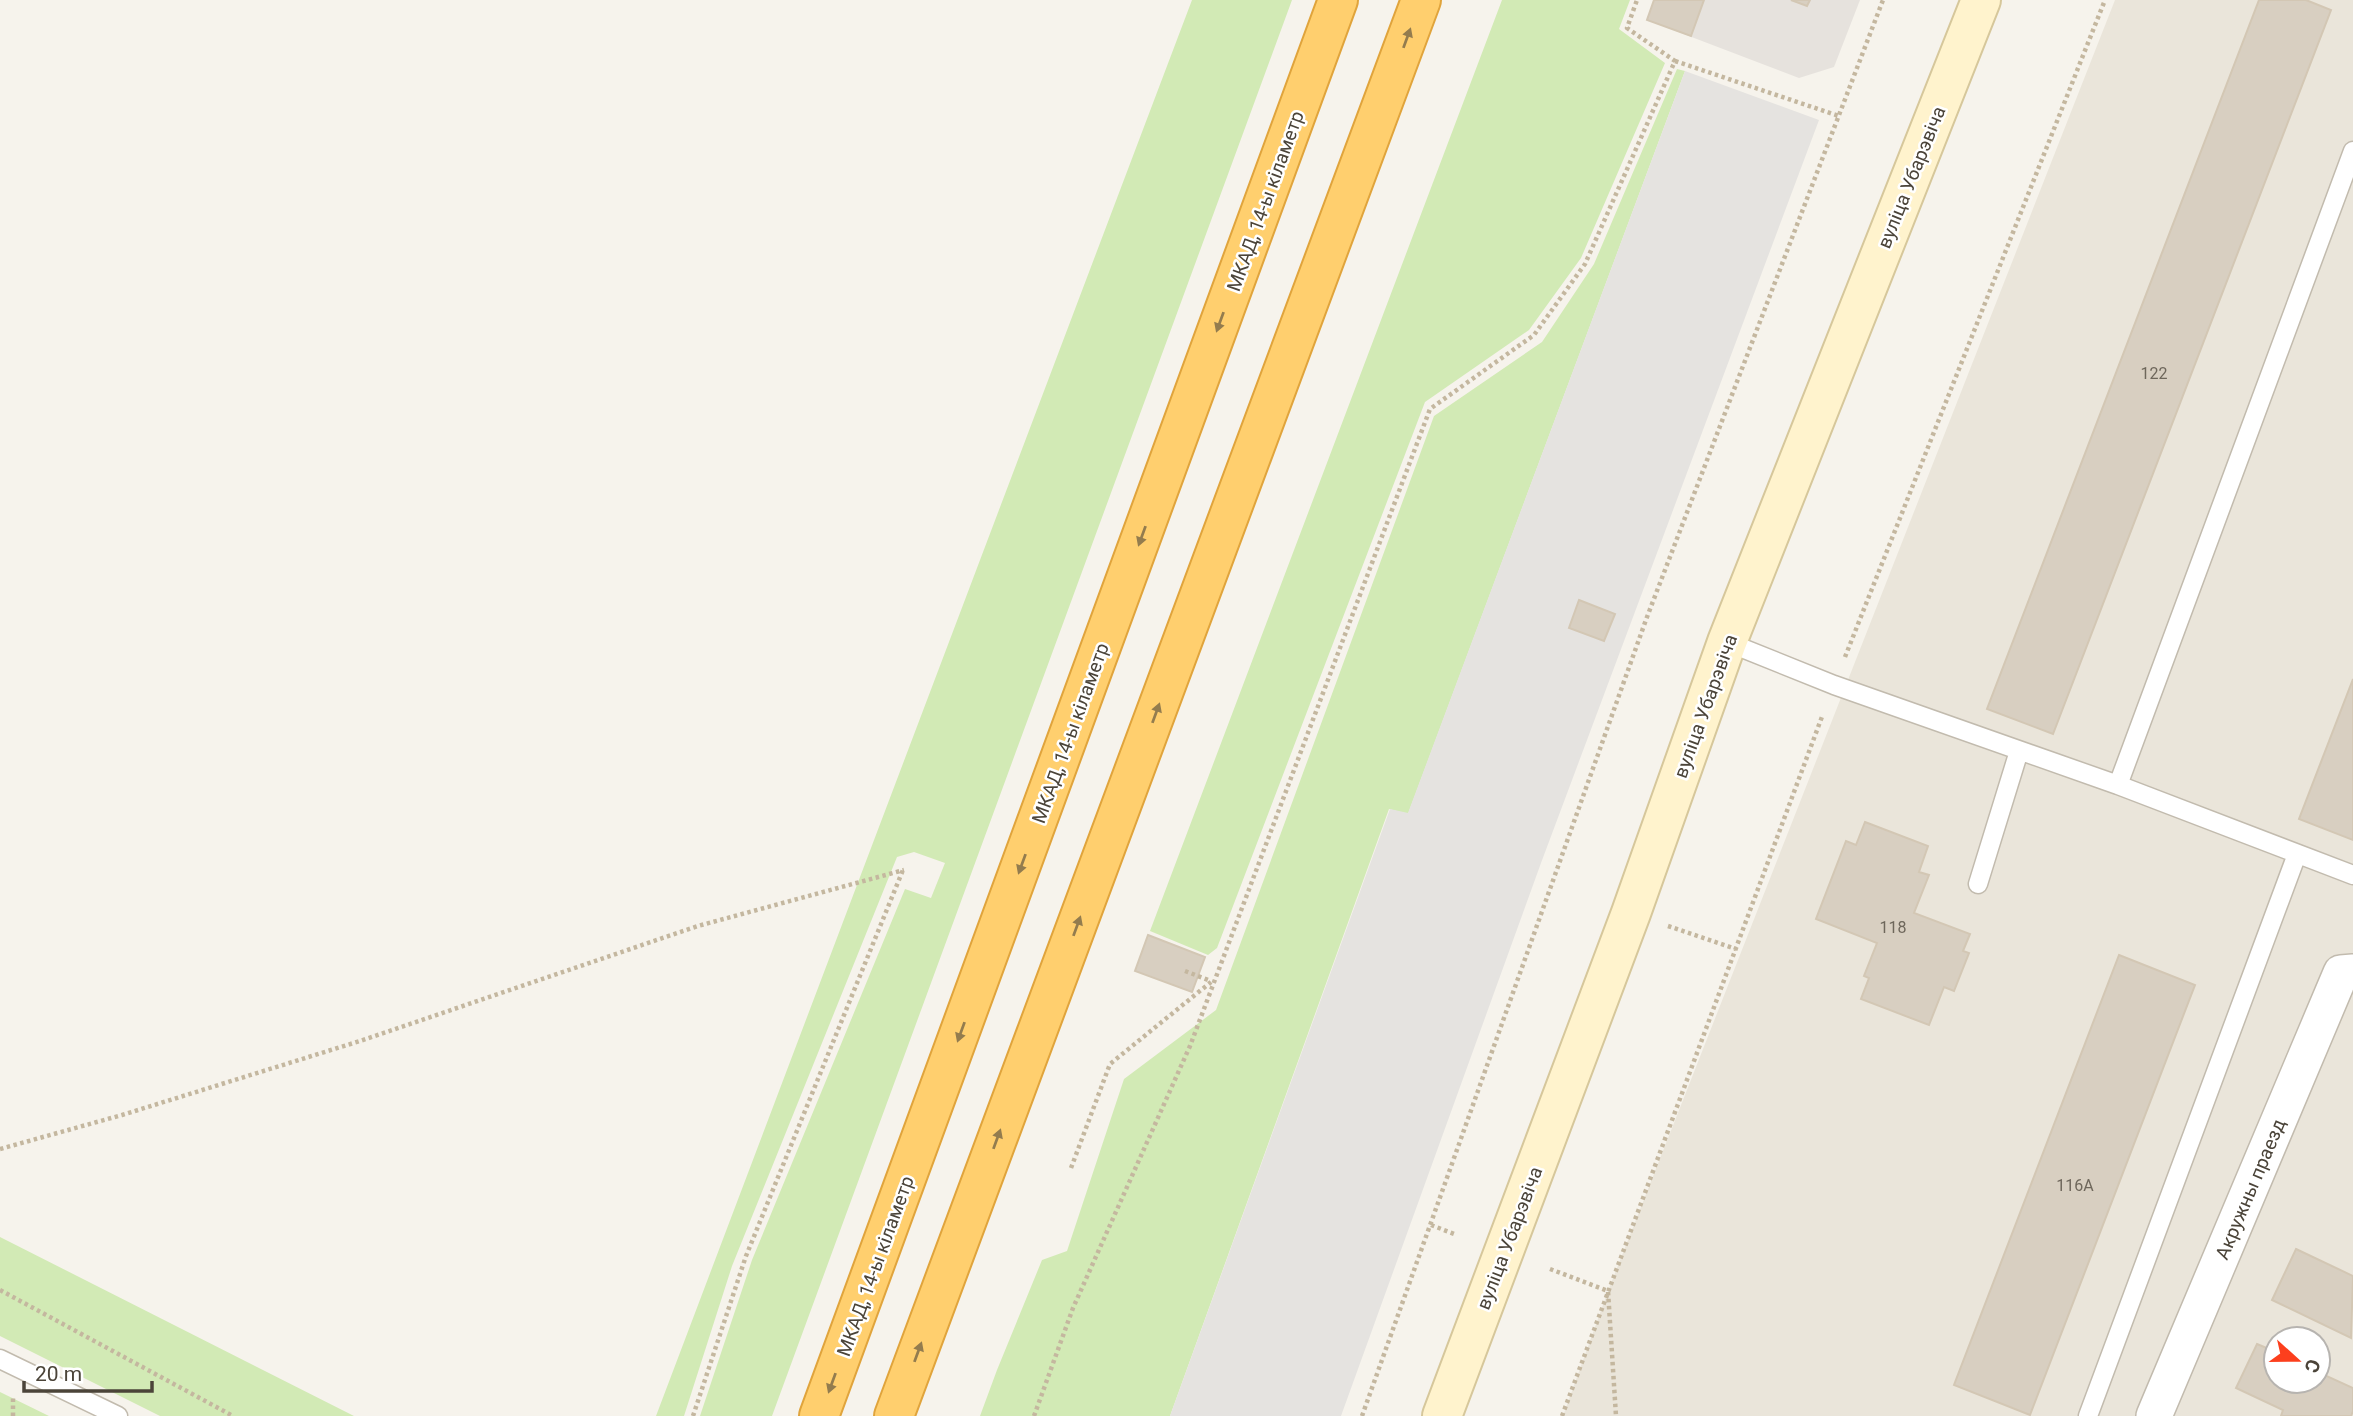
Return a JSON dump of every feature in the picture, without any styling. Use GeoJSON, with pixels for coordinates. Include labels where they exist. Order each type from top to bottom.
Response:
{"type":"FeatureCollection","features":[{"type":"Feature","properties":{"kind":"highway","name":"МКАД, 14-ы кіламетр"},"geometry":{"type":"LineString","coordinates":[[820,1416],[1338,0]]}},
{"type":"Feature","properties":{"kind":"highway"},"geometry":{"type":"LineString","coordinates":[[894,1416],[1421,0]]}},
{"type":"Feature","properties":{"kind":"main road","name":"вуліца Убарэвіча"},"geometry":{"type":"LineString","coordinates":[[1442,1416],[1631,913],[1727,642],[1981,0]]}},
{"type":"Feature","properties":{"kind":"street","name":"Акружны праезд"},"geometry":{"type":"LineString","coordinates":[[2154,1416],[2341,973],[2353,972]]}},
{"type":"Feature","properties":{"kind":"lane"},"geometry":{"type":"LineString","coordinates":[[2118,785],[2353,151]]}},
{"type":"Feature","properties":{"kind":"lane"},"geometry":{"type":"LineString","coordinates":[[1727,642],[1834,685],[2118,785],[2353,875]]}},
{"type":"Feature","properties":{"kind":"lane"},"geometry":{"type":"LineString","coordinates":[[1978,884],[2019,751]]}},
{"type":"Feature","properties":{"kind":"lane"},"geometry":{"type":"LineString","coordinates":[[2088,1416],[2297,854]]}},
{"type":"Feature","properties":{"kind":"lane"},"geometry":{"type":"LineString","coordinates":[[0,1359],[118,1416]]}},
{"type":"Feature","properties":{"kind":"path"},"geometry":{"type":"LineString","coordinates":[[1637,0],[1627,28],[1675,61],[1839,116]]}},
{"type":"Feature","properties":{"kind":"path"},"geometry":{"type":"LineString","coordinates":[[1362,1416],[1647,617],[1883,0]]}},
{"type":"Feature","properties":{"kind":"path"},"geometry":{"type":"LineString","coordinates":[[1034,1416],[1073,1308],[1190,1046],[1430,409],[1534,335],[1585,264],[1675,61]]}},
{"type":"Feature","properties":{"kind":"path"},"geometry":{"type":"LineString","coordinates":[[0,1149],[122,1115],[360,1041],[698,926],[904,870],[746,1256],[693,1416]]}},
{"type":"Feature","properties":{"kind":"path"},"geometry":{"type":"LineString","coordinates":[[1631,913],[1736,949]]}},
{"type":"Feature","properties":{"kind":"path"},"geometry":{"type":"LineString","coordinates":[[1185,971],[1212,982]]}},
{"type":"Feature","properties":{"kind":"path"},"geometry":{"type":"LineString","coordinates":[[1071,1168],[1110,1064],[1212,982]]}},
{"type":"Feature","properties":{"kind":"path"},"geometry":{"type":"LineString","coordinates":[[1431,1225],[1457,1235]]}},
{"type":"Feature","properties":{"kind":"path"},"geometry":{"type":"LineString","coordinates":[[1550,1269],[1608,1291],[1616,1416]]}},
{"type":"Feature","properties":{"kind":"path"},"geometry":{"type":"LineString","coordinates":[[0,1290],[233,1416]]}},
{"type":"Feature","properties":{"kind":"shaded area"},"geometry":{"type":"Polygon","coordinates":[[[1654,0],[1860,0],[1834,67],[1799,78],[1647,20],[1654,0]]]}},
{"type":"Feature","properties":{"kind":"shaded area"},"geometry":{"type":"Polygon","coordinates":[[[2115,0],[2353,0],[2353,1416],[1563,1416],[1608,1291],[2115,0]]]}},
{"type":"Feature","properties":{"kind":"shaded area"},"geometry":{"type":"Polygon","coordinates":[[[1685,71],[1819,120],[1541,863],[1341,1416],[1170,1416],[1390,809],[1408,813],[1685,71]]]}},
{"type":"Feature","properties":{"kind":"green space"},"geometry":{"type":"Polygon","coordinates":[[[1192,0],[1292,0],[772,1416],[700,1416],[752,1260],[905,889],[931,898],[945,863],[914,852],[897,857],[732,1266],[684,1416],[656,1416],[1192,0]]]}},
{"type":"Feature","properties":{"kind":"green space"},"geometry":{"type":"Polygon","coordinates":[[[1502,0],[1630,0],[1619,29],[1665,63],[1581,258],[1529,330],[1425,402],[1217,948],[1208,955],[1150,931],[1502,0]]]}},
{"type":"Feature","properties":{"kind":"green space"},"geometry":{"type":"Polygon","coordinates":[[[1677,69],[1685,71],[1408,814],[1389,809],[1170,1416],[980,1416],[1042,1260],[1067,1251],[1124,1079],[1216,1010],[1434,416],[1542,342],[1594,264],[1677,69]]]}},
{"type":"Feature","properties":{"kind":"green space"},"geometry":{"type":"Polygon","coordinates":[[[0,1237],[354,1416],[160,1416],[0,1336],[0,1237]]]}},
{"type":"Feature","properties":{"kind":"green space"},"geometry":{"type":"Polygon","coordinates":[[[0,1392],[49,1416],[0,1416],[0,1392]]]}},
{"type":"Feature","properties":{"kind":"building"},"geometry":{"type":"Polygon","coordinates":[[[1654,0],[1704,0],[1691,36],[1647,20],[1654,0]]]}},
{"type":"Feature","properties":{"kind":"building"},"geometry":{"type":"Polygon","coordinates":[[[1791,0],[1810,0],[1807,6],[1791,0]]]}},
{"type":"Feature","properties":{"kind":"building"},"geometry":{"type":"Polygon","coordinates":[[[2259,0],[2306,0],[2331,10],[2053,734],[1987,709],[2259,0]]]}},
{"type":"Feature","properties":{"kind":"building"},"geometry":{"type":"Polygon","coordinates":[[[1579,600],[1615,614],[1604,641],[1569,628],[1579,600]]]}},
{"type":"Feature","properties":{"kind":"building"},"geometry":{"type":"Polygon","coordinates":[[[2353,679],[2353,840],[2299,819],[2353,679]]]}},
{"type":"Feature","properties":{"kind":"building"},"geometry":{"type":"Polygon","coordinates":[[[1865,822],[1928,846],[1919,872],[1929,875],[1914,913],[1970,934],[1963,951],[1969,953],[1954,991],[1944,987],[1929,1025],[1861,999],[1869,978],[1864,976],[1877,943],[1816,919],[1846,841],[1856,845],[1865,822]]]}},
{"type":"Feature","properties":{"kind":"building"},"geometry":{"type":"Polygon","coordinates":[[[1148,935],[1205,957],[1192,992],[1135,971],[1148,935]]]}},
{"type":"Feature","properties":{"kind":"building"},"geometry":{"type":"Polygon","coordinates":[[[2119,955],[2195,985],[2030,1415],[1954,1385],[2119,955]]]}},
{"type":"Feature","properties":{"kind":"building"},"geometry":{"type":"Polygon","coordinates":[[[2296,1249],[2353,1276],[2351,1338],[2332,1329],[2332,1325],[2324,1325],[2272,1300],[2296,1249]]]}},
{"type":"Feature","properties":{"kind":"building"},"geometry":{"type":"Polygon","coordinates":[[[2257,1344],[2262,1346],[2262,1395],[2332,1395],[2332,1378],[2353,1388],[2353,1411],[2351,1416],[2281,1416],[2283,1410],[2236,1388],[2257,1344]]]}}]}
